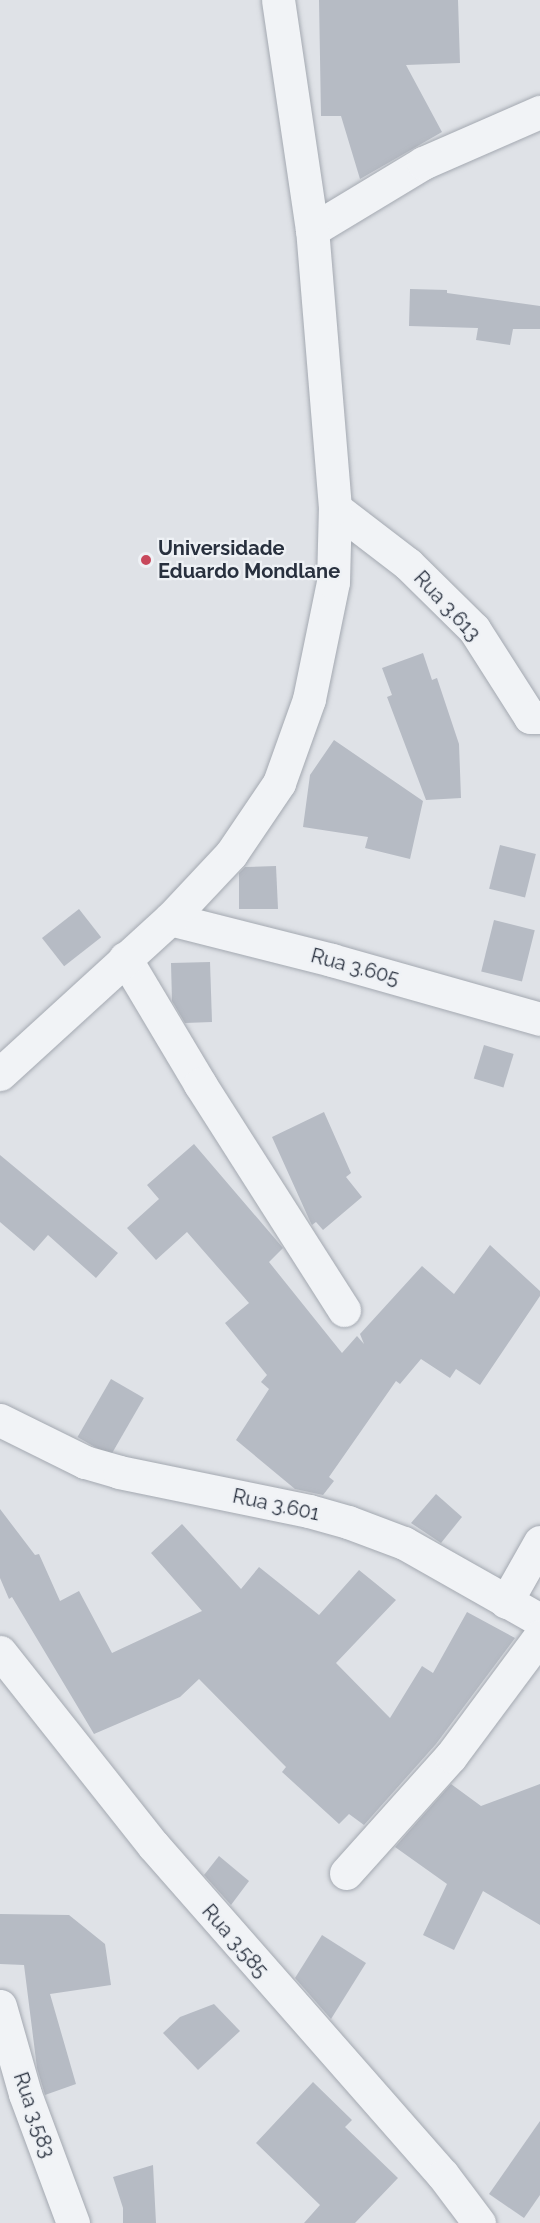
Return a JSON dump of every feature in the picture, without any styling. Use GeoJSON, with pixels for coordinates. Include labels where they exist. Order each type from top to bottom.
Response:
{"type":"FeatureCollection","features":[{"type":"Feature","properties":{"kind":"street"},"geometry":{"type":"LineString","coordinates":[[0,1074],[170,919],[231,854],[279,783],[312,687],[333,582],[335,508],[312,230],[278,0]]}},
{"type":"Feature","properties":{"kind":"street"},"geometry":{"type":"LineString","coordinates":[[312,230],[423,163],[540,112]]}},
{"type":"Feature","properties":{"kind":"street","name":"Rua 3.613"},"geometry":{"type":"LineString","coordinates":[[335,508],[408,564],[474,629],[537,722]]}},
{"type":"Feature","properties":{"kind":"street","name":"Rua 3.605"},"geometry":{"type":"LineString","coordinates":[[170,919],[332,960],[540,1019]]}},
{"type":"Feature","properties":{"kind":"street"},"geometry":{"type":"LineString","coordinates":[[125,958],[201,1084],[344,1310]]}},
{"type":"Feature","properties":{"kind":"street","name":"Rua 3.601"},"geometry":{"type":"LineString","coordinates":[[0,1420],[86,1462],[119,1472],[309,1511],[348,1522],[405,1543],[540,1620]]}},
{"type":"Feature","properties":{"kind":"street"},"geometry":{"type":"LineString","coordinates":[[506,1602],[540,1542]]}},
{"type":"Feature","properties":{"kind":"street"},"geometry":{"type":"LineString","coordinates":[[346,1873],[451,1756],[540,1636]]}},
{"type":"Feature","properties":{"kind":"street","name":"Rua 3.585"},"geometry":{"type":"LineString","coordinates":[[1,1656],[153,1845],[443,2175],[479,2223]]}},
{"type":"Feature","properties":{"kind":"street","name":"Rua 3.583"},"geometry":{"type":"LineString","coordinates":[[0,2006],[25,2094],[73,2223]]}},
{"type":"Feature","properties":{"kind":"building"},"geometry":{"type":"Polygon","coordinates":[[[319,0],[458,0],[460,63],[406,65],[442,132],[360,179],[341,116],[321,116],[319,0]]]}},
{"type":"Feature","properties":{"kind":"building"},"geometry":{"type":"Polygon","coordinates":[[[410,289],[447,290],[447,293],[540,306],[540,329],[513,329],[510,345],[476,340],[478,328],[409,326],[410,289]]]}},
{"type":"Feature","properties":{"kind":"building"},"geometry":{"type":"Polygon","coordinates":[[[423,653],[432,680],[437,678],[459,744],[461,798],[426,800],[387,697],[392,695],[382,668],[423,653]]]}},
{"type":"Feature","properties":{"kind":"building"},"geometry":{"type":"Polygon","coordinates":[[[334,740],[423,801],[410,859],[365,848],[368,837],[303,827],[310,775],[334,740]]]}},
{"type":"Feature","properties":{"kind":"building"},"geometry":{"type":"Polygon","coordinates":[[[500,845],[536,854],[525,898],[489,889],[500,845]]]}},
{"type":"Feature","properties":{"kind":"building"},"geometry":{"type":"Polygon","coordinates":[[[276,866],[278,909],[239,909],[239,873],[245,867],[276,866]]]}},
{"type":"Feature","properties":{"kind":"building"},"geometry":{"type":"Polygon","coordinates":[[[79,909],[101,937],[64,966],[42,938],[79,909]]]}},
{"type":"Feature","properties":{"kind":"building"},"geometry":{"type":"Polygon","coordinates":[[[494,920],[535,930],[522,982],[481,971],[494,920]]]}},
{"type":"Feature","properties":{"kind":"building"},"geometry":{"type":"Polygon","coordinates":[[[210,962],[212,1022],[185,1023],[172,1001],[171,963],[210,962]]]}},
{"type":"Feature","properties":{"kind":"building"},"geometry":{"type":"Polygon","coordinates":[[[484,1045],[514,1054],[503,1088],[474,1078],[484,1045]]]}},
{"type":"Feature","properties":{"kind":"building"},"geometry":{"type":"Polygon","coordinates":[[[324,1112],[351,1173],[346,1177],[362,1197],[323,1230],[316,1222],[312,1225],[272,1137],[324,1112]]]}},
{"type":"Feature","properties":{"kind":"building"},"geometry":{"type":"Polygon","coordinates":[[[194,1144],[283,1248],[269,1262],[342,1353],[357,1336],[364,1344],[360,1334],[422,1266],[454,1294],[490,1245],[540,1291],[540,1296],[480,1385],[456,1369],[450,1378],[421,1359],[400,1384],[396,1381],[329,1477],[334,1481],[323,1495],[295,1489],[236,1440],[269,1389],[261,1382],[267,1375],[225,1323],[249,1303],[187,1232],[156,1260],[127,1228],[159,1199],[147,1185],[194,1144]]]}},
{"type":"Feature","properties":{"kind":"building"},"geometry":{"type":"Polygon","coordinates":[[[0,1155],[118,1253],[96,1278],[48,1235],[34,1251],[0,1222],[0,1155]]]}},
{"type":"Feature","properties":{"kind":"building"},"geometry":{"type":"Polygon","coordinates":[[[111,1379],[144,1398],[110,1456],[78,1437],[111,1379]]]}},
{"type":"Feature","properties":{"kind":"building"},"geometry":{"type":"Polygon","coordinates":[[[436,1494],[462,1517],[441,1543],[411,1523],[436,1494]]]}},
{"type":"Feature","properties":{"kind":"building"},"geometry":{"type":"Polygon","coordinates":[[[0,1509],[35,1555],[39,1554],[60,1601],[79,1591],[112,1653],[202,1611],[151,1553],[182,1524],[241,1589],[259,1567],[319,1615],[359,1570],[396,1600],[336,1663],[390,1718],[422,1666],[433,1673],[467,1612],[515,1638],[436,1744],[364,1825],[349,1814],[339,1824],[282,1772],[286,1767],[199,1679],[180,1697],[94,1734],[12,1597],[9,1599],[0,1578],[0,1509]]]}},
{"type":"Feature","properties":{"kind":"building"},"geometry":{"type":"Polygon","coordinates":[[[451,1784],[481,1806],[540,1784],[540,1925],[483,1891],[454,1950],[423,1935],[447,1884],[395,1847],[451,1784]]]}},
{"type":"Feature","properties":{"kind":"building"},"geometry":{"type":"Polygon","coordinates":[[[219,1856],[249,1881],[231,1905],[204,1875],[219,1856]]]}},
{"type":"Feature","properties":{"kind":"building"},"geometry":{"type":"Polygon","coordinates":[[[0,1914],[69,1915],[105,1944],[111,1985],[50,1994],[76,2084],[45,2095],[37,2068],[24,1965],[0,1964],[0,1914]]]}},
{"type":"Feature","properties":{"kind":"building"},"geometry":{"type":"Polygon","coordinates":[[[322,1935],[366,1963],[331,2019],[295,1978],[322,1935]]]}},
{"type":"Feature","properties":{"kind":"building"},"geometry":{"type":"Polygon","coordinates":[[[214,2004],[240,2031],[198,2070],[163,2033],[180,2017],[214,2004]]]}},
{"type":"Feature","properties":{"kind":"building"},"geometry":{"type":"Polygon","coordinates":[[[313,2082],[352,2120],[345,2127],[398,2178],[355,2223],[304,2223],[320,2205],[256,2143],[313,2082]]]}},
{"type":"Feature","properties":{"kind":"building"},"geometry":{"type":"Polygon","coordinates":[[[540,2121],[540,2195],[524,2218],[489,2194],[540,2121]]]}},
{"type":"Feature","properties":{"kind":"building"},"geometry":{"type":"Polygon","coordinates":[[[153,2165],[156,2223],[123,2223],[123,2208],[113,2177],[153,2165]]]}},
{"type":"Feature","properties":{"kind":"place","name":"Universidade Eduardo Mondlane"},"geometry":{"type":"Point","coordinates":[146,560]}}]}
